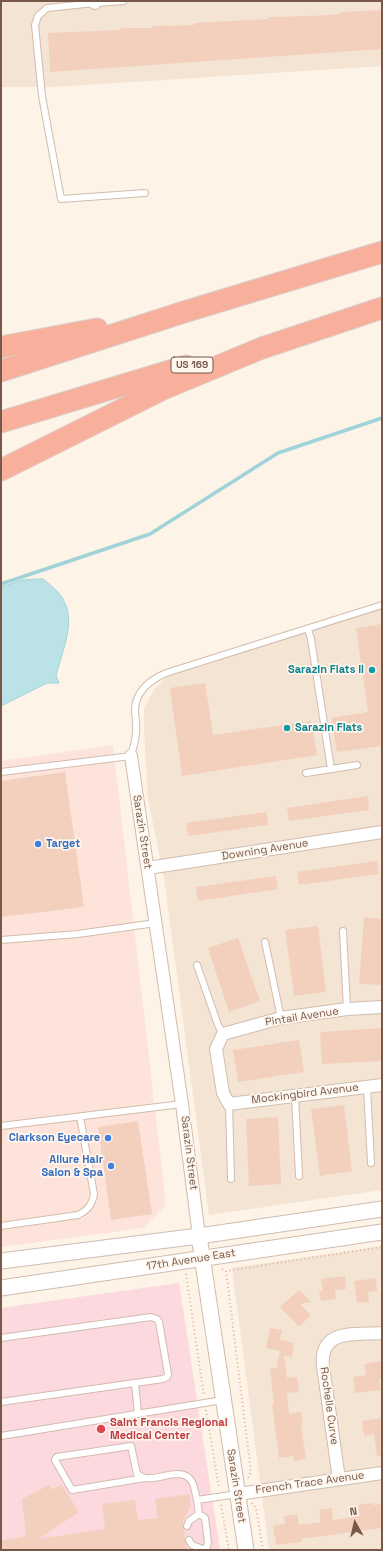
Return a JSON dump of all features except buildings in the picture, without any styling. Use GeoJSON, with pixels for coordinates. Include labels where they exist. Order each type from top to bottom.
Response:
{"type":"FeatureCollection","features":[{"type":"Feature","properties":{"kind":"highway"},"geometry":{"type":"LineString","coordinates":[[1,371],[184,312],[382,252]]}},
{"type":"Feature","properties":{"kind":"highway"},"geometry":{"type":"LineString","coordinates":[[1,470],[163,389],[262,348],[382,308]]}},
{"type":"Feature","properties":{"kind":"highway","name":"US 169"},"geometry":{"type":"LineString","coordinates":[[1,422],[382,308]]}},
{"type":"Feature","properties":{"kind":"highway"},"geometry":{"type":"LineString","coordinates":[[1,347],[184,312]]}},
{"type":"Feature","properties":{"kind":"street","name":"Sarazin Street"},"geometry":{"type":"LineString","coordinates":[[130,756],[148,868],[182,1104],[199,1236],[224,1400],[244,1493],[246,1550]]}},
{"type":"Feature","properties":{"kind":"street","name":"Downing Avenue"},"geometry":{"type":"LineString","coordinates":[[148,868],[382,832]]}},
{"type":"Feature","properties":{"kind":"street","name":"Pintail Avenue"},"geometry":{"type":"LineString","coordinates":[[223,1034],[281,1018],[382,1007]]}},
{"type":"Feature","properties":{"kind":"street"},"geometry":{"type":"LineString","coordinates":[[223,1034],[216,1049],[222,1093],[229,1104]]}},
{"type":"Feature","properties":{"kind":"street","name":"Mockingbird Avenue"},"geometry":{"type":"LineString","coordinates":[[229,1104],[382,1085]]}},
{"type":"Feature","properties":{"kind":"street","name":"17th Avenue East"},"geometry":{"type":"LineString","coordinates":[[1,1261],[199,1236],[382,1209]]}},
{"type":"Feature","properties":{"kind":"street","name":"17th Avenue East"},"geometry":{"type":"LineString","coordinates":[[1,1288],[382,1232]]}},
{"type":"Feature","properties":{"kind":"street"},"geometry":{"type":"LineString","coordinates":[[1,1269],[38,1256]]}},
{"type":"Feature","properties":{"kind":"street","name":"Rochelle Curve"},"geometry":{"type":"LineString","coordinates":[[340,1479],[322,1358],[324,1349],[330,1341],[339,1336],[382,1333]]}},
{"type":"Feature","properties":{"kind":"street","name":"French Trace Avenue"},"geometry":{"type":"LineString","coordinates":[[244,1493],[382,1473]]}},
{"type":"Feature","properties":{"kind":"lane"},"geometry":{"type":"LineString","coordinates":[[123,1],[95,2],[47,8],[38,16],[35,25],[42,96],[61,199],[145,193]]}},
{"type":"Feature","properties":{"kind":"lane"},"geometry":{"type":"LineString","coordinates":[[1,772],[130,756],[137,733],[135,708],[138,697],[144,687],[153,679],[166,673],[382,605]]}},
{"type":"Feature","properties":{"kind":"lane"},"geometry":{"type":"LineString","coordinates":[[308,629],[311,639],[331,769]]}},
{"type":"Feature","properties":{"kind":"lane"},"geometry":{"type":"LineString","coordinates":[[306,773],[357,764]]}},
{"type":"Feature","properties":{"kind":"lane"},"geometry":{"type":"LineString","coordinates":[[1,940],[78,934],[156,923]]}},
{"type":"Feature","properties":{"kind":"lane"},"geometry":{"type":"LineString","coordinates":[[343,931],[347,1010]]}},
{"type":"Feature","properties":{"kind":"lane"},"geometry":{"type":"LineString","coordinates":[[265,942],[281,1018]]}},
{"type":"Feature","properties":{"kind":"lane"},"geometry":{"type":"LineString","coordinates":[[197,965],[218,1026],[223,1034]]}},
{"type":"Feature","properties":{"kind":"lane"},"geometry":{"type":"LineString","coordinates":[[367,1087],[371,1163]]}},
{"type":"Feature","properties":{"kind":"lane"},"geometry":{"type":"LineString","coordinates":[[295,1096],[299,1176]]}},
{"type":"Feature","properties":{"kind":"lane"},"geometry":{"type":"LineString","coordinates":[[1,1126],[182,1104]]}},
{"type":"Feature","properties":{"kind":"lane"},"geometry":{"type":"LineString","coordinates":[[229,1104],[231,1178]]}},
{"type":"Feature","properties":{"kind":"lane"},"geometry":{"type":"LineString","coordinates":[[1,1226],[78,1215],[86,1211],[93,1202],[94,1194],[80,1117]]}},
{"type":"Feature","properties":{"kind":"lane"},"geometry":{"type":"LineString","coordinates":[[1,1338],[151,1317],[157,1319],[162,1332],[168,1374],[167,1377],[163,1379],[1,1402]]}},
{"type":"Feature","properties":{"kind":"lane"},"geometry":{"type":"LineString","coordinates":[[135,1383],[138,1414]]}},
{"type":"Feature","properties":{"kind":"lane"},"geometry":{"type":"LineString","coordinates":[[1,1436],[224,1400]]}},
{"type":"Feature","properties":{"kind":"lane"},"geometry":{"type":"LineString","coordinates":[[145,1478],[136,1474],[131,1446],[56,1457],[55,1460],[72,1490],[175,1474],[183,1475],[190,1479],[194,1486],[199,1514],[205,1518],[208,1542],[206,1550],[192,1545],[189,1540]]}},
{"type":"Feature","properties":{"kind":"lane"},"geometry":{"type":"LineString","coordinates":[[197,1500],[244,1493]]}},
{"type":"Feature","properties":{"kind":"lane"},"geometry":{"type":"LineString","coordinates":[[187,1526],[189,1521],[199,1514]]}},
{"type":"Feature","properties":{"kind":"path"},"geometry":{"type":"LineString","coordinates":[[220,1268],[226,1271],[382,1247]]}},
{"type":"Feature","properties":{"kind":"path"},"geometry":{"type":"LineString","coordinates":[[226,1271],[252,1472],[247,1479],[244,1493],[256,1508],[263,1550]]}},
{"type":"Feature","properties":{"kind":"shaded area"},"geometry":{"type":"Polygon","coordinates":[[[1,1],[382,1],[382,66],[53,87],[1,87],[1,1]]]}},
{"type":"Feature","properties":{"kind":"shaded area"},"geometry":{"type":"Polygon","coordinates":[[[382,605],[382,1190],[209,1215],[164,878],[148,799],[144,709],[153,691],[166,677],[191,664],[382,605]]]}},
{"type":"Feature","properties":{"kind":"shaded area"},"geometry":{"type":"Polygon","coordinates":[[[113,745],[166,1205],[143,1228],[1,1247],[1,761],[113,745]]]}},
{"type":"Feature","properties":{"kind":"shaded area"},"geometry":{"type":"Polygon","coordinates":[[[382,1246],[382,1550],[269,1550],[232,1268],[382,1246]]]}},
{"type":"Feature","properties":{"kind":"shaded area","name":"Saint Francis Regional Medical Center"},"geometry":{"type":"Polygon","coordinates":[[[179,1283],[220,1550],[1,1550],[1,1308],[179,1283]]]}},
{"type":"Feature","properties":{"kind":"water"},"geometry":{"type":"Polygon","coordinates":[[[43,579],[61,596],[66,605],[68,615],[65,646],[56,676],[59,683],[47,683],[1,706],[1,587],[22,580],[43,579]]]}},
{"type":"Feature","properties":{"kind":"waterway"},"geometry":{"type":"LineString","coordinates":[[1,584],[150,534],[278,453],[382,418]]}},
{"type":"Feature","properties":{"kind":"place","name":"Sarazin Flats II"},"geometry":{"type":"Point","coordinates":[372,670]}},
{"type":"Feature","properties":{"kind":"place","name":"Sarazin Flats"},"geometry":{"type":"Point","coordinates":[287,728]}},
{"type":"Feature","properties":{"kind":"place","name":"Target"},"geometry":{"type":"Point","coordinates":[38,844]}},
{"type":"Feature","properties":{"kind":"place","name":"Clarkson Eyecare"},"geometry":{"type":"Point","coordinates":[108,1138]}},
{"type":"Feature","properties":{"kind":"place","name":"Allure Hair Salon & Spa"},"geometry":{"type":"Point","coordinates":[111,1166]}},
{"type":"Feature","properties":{"kind":"place","name":"Saint Francis Regional Medical Center"},"geometry":{"type":"Point","coordinates":[101,1429]}}]}
